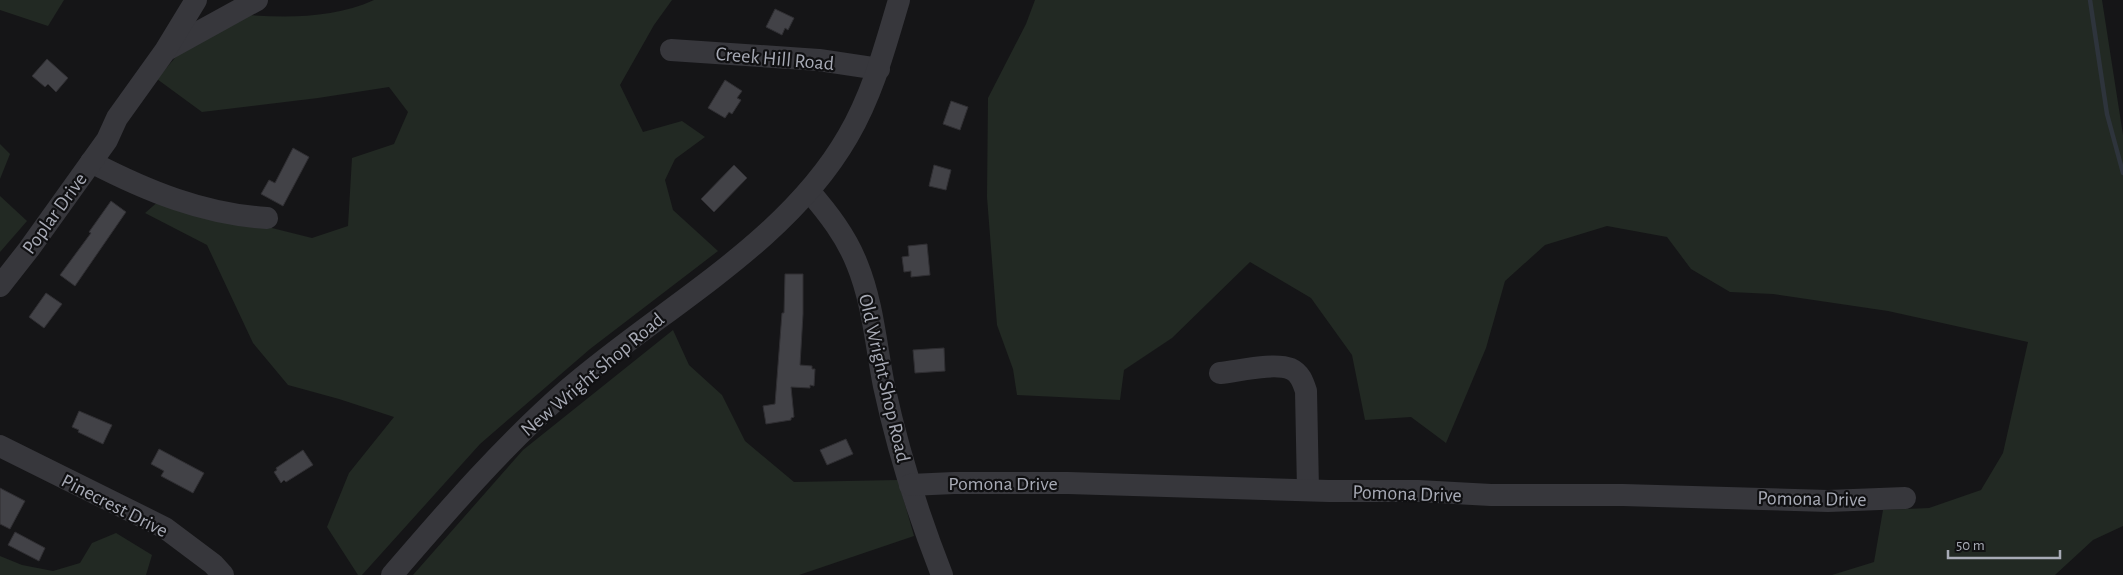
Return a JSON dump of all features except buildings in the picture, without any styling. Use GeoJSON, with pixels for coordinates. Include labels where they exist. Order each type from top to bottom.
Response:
{"type":"FeatureCollection","features":[{"type":"Feature","properties":{"kind":"street","name":"Poplar Drive"},"geometry":{"type":"LineString","coordinates":[[0,286],[107,140],[117,118],[165,51],[196,0]]}},
{"type":"Feature","properties":{"kind":"street"},"geometry":{"type":"LineString","coordinates":[[165,51],[256,0]]}},
{"type":"Feature","properties":{"kind":"street","name":"New Wright Shop Road"},"geometry":{"type":"LineString","coordinates":[[392,575],[480,474],[518,435],[568,389],[621,346],[766,234],[809,191],[832,161],[866,103],[879,69],[899,0]]}},
{"type":"Feature","properties":{"kind":"street","name":"Creek Hill Road"},"geometry":{"type":"LineString","coordinates":[[670,50],[819,60],[879,69]]}},
{"type":"Feature","properties":{"kind":"street"},"geometry":{"type":"LineString","coordinates":[[91,162],[129,182],[191,206],[218,212],[267,218]]}},
{"type":"Feature","properties":{"kind":"street","name":"Old Wright Shop Road"},"geometry":{"type":"LineString","coordinates":[[809,191],[828,213],[844,238],[857,264],[874,327],[884,386],[910,485],[942,575]]}},
{"type":"Feature","properties":{"kind":"street"},"geometry":{"type":"LineString","coordinates":[[1220,373],[1278,366],[1292,369],[1301,378],[1306,391],[1308,490]]}},
{"type":"Feature","properties":{"kind":"street","name":"Pinecrest Drive"},"geometry":{"type":"LineString","coordinates":[[0,446],[165,528],[213,564],[223,575]]}},
{"type":"Feature","properties":{"kind":"street","name":"Pomona Drive"},"geometry":{"type":"LineString","coordinates":[[910,485],[1068,483],[1308,490],[1418,491],[1491,495],[1712,496],[1828,500],[1905,498]]}},
{"type":"Feature","properties":{"kind":"shaded area"},"geometry":{"type":"Polygon","coordinates":[[[0,0],[64,0],[48,26],[0,10],[0,0]]]}},
{"type":"Feature","properties":{"kind":"shaded area"},"geometry":{"type":"Polygon","coordinates":[[[374,0],[672,0],[654,25],[620,85],[643,132],[682,121],[705,137],[675,159],[665,180],[673,210],[718,251],[590,349],[480,444],[362,575],[358,575],[327,527],[349,473],[394,417],[288,385],[253,343],[207,245],[145,213],[160,200],[312,238],[348,226],[352,158],[394,144],[408,112],[389,87],[202,112],[157,79],[213,13],[274,16],[315,15],[355,7],[374,0]]]}},
{"type":"Feature","properties":{"kind":"shaded area"},"geometry":{"type":"Polygon","coordinates":[[[1035,0],[2102,0],[2123,135],[2123,526],[2093,540],[2055,575],[1832,575],[1874,562],[1883,510],[1929,508],[1981,490],[2003,453],[2028,342],[1888,311],[1773,294],[1730,292],[1691,269],[1667,237],[1607,226],[1545,245],[1505,281],[1486,348],[1446,443],[1411,417],[1365,420],[1352,355],[1311,298],[1250,262],[1172,338],[1124,370],[1120,400],[1017,395],[1013,369],[997,325],[987,197],[988,98],[1026,24],[1035,0]]]}},
{"type":"Feature","properties":{"kind":"shaded area"},"geometry":{"type":"Polygon","coordinates":[[[0,144],[10,154],[0,179],[0,144]]]}},
{"type":"Feature","properties":{"kind":"shaded area"},"geometry":{"type":"Polygon","coordinates":[[[0,196],[27,221],[0,252],[0,196]]]}},
{"type":"Feature","properties":{"kind":"shaded area"},"geometry":{"type":"Polygon","coordinates":[[[673,330],[689,365],[722,395],[745,441],[794,482],[898,480],[914,536],[799,575],[413,575],[523,450],[673,330]]]}},
{"type":"Feature","properties":{"kind":"shaded area"},"geometry":{"type":"Polygon","coordinates":[[[116,533],[152,555],[146,575],[0,575],[0,556],[22,565],[53,571],[80,563],[92,543],[116,533]]]}},
{"type":"Feature","properties":{"kind":"waterway"},"geometry":{"type":"LineString","coordinates":[[2090,0],[2107,114],[2123,173]]}}]}
